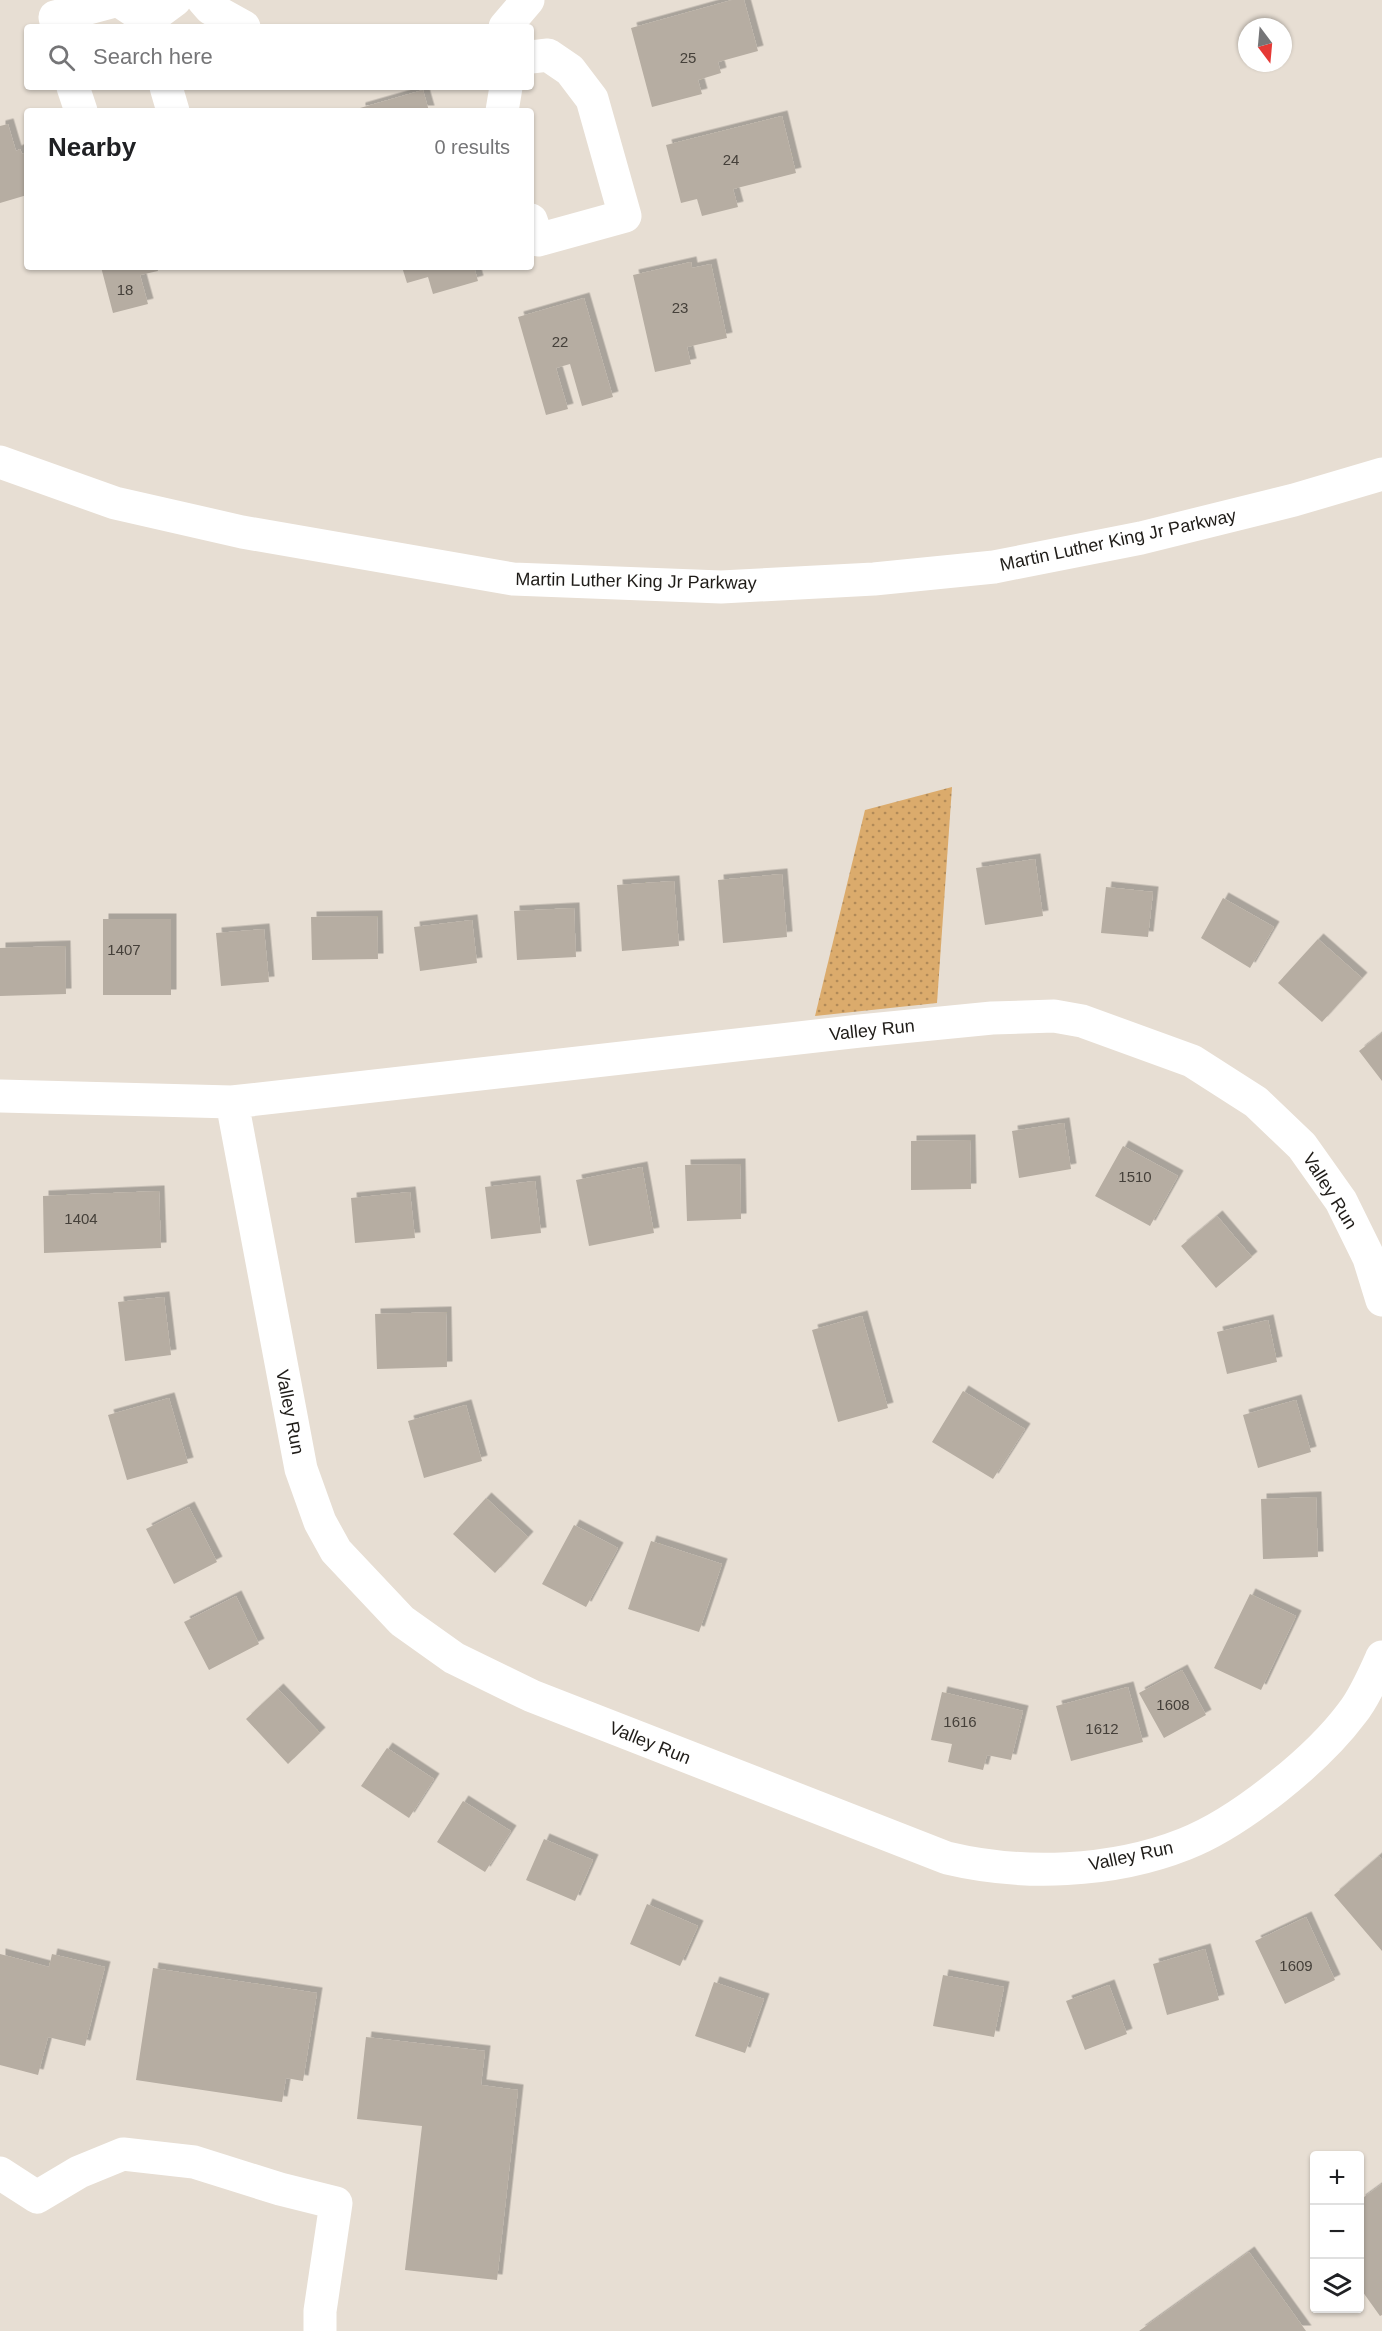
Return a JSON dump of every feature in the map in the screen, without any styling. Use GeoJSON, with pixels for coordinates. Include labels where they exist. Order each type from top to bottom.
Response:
{"type":"FeatureCollection","features":[{"type":"Feature","properties":{"kind":"street"},"geometry":{"type":"LineString","coordinates":[[56,24],[55,18],[118,0],[149,23],[176,0]]}},
{"type":"Feature","properties":{"kind":"street"},"geometry":{"type":"LineString","coordinates":[[203,0],[210,8],[239,24]]}},
{"type":"Feature","properties":{"kind":"street"},"geometry":{"type":"LineString","coordinates":[[508,24],[528,0]]}},
{"type":"Feature","properties":{"kind":"street"},"geometry":{"type":"LineString","coordinates":[[534,57],[548,56],[570,70],[592,99],[625,216],[538,240],[534,229]]}},
{"type":"Feature","properties":{"kind":"street"},"geometry":{"type":"LineString","coordinates":[[74,90],[80,108]]}},
{"type":"Feature","properties":{"kind":"street"},"geometry":{"type":"LineString","coordinates":[[167,90],[171,108]]}},
{"type":"Feature","properties":{"kind":"street"},"geometry":{"type":"LineString","coordinates":[[502,108],[506,90]]}},
{"type":"Feature","properties":{"kind":"street","name":"Martin Luther King Jr Parkway"},"geometry":{"type":"LineString","coordinates":[[0,462],[115,503],[242,532],[513,579],[722,587],[874,579],[994,567],[1141,538],[1294,500],[1382,474]]}},
{"type":"Feature","properties":{"kind":"street","name":"Valley Run"},"geometry":{"type":"LineString","coordinates":[[0,1096],[232,1102],[860,1031],[992,1018],[1054,1016],[1082,1021],[1192,1061],[1256,1102],[1302,1146],[1341,1201],[1368,1258],[1382,1300]]}},
{"type":"Feature","properties":{"kind":"street","name":"Valley Run"},"geometry":{"type":"LineString","coordinates":[[232,1102],[301,1469],[320,1522],[336,1551],[402,1620],[454,1658],[532,1696],[947,1858],[996,1867],[1073,1868],[1127,1861],[1185,1844],[1246,1811],[1309,1759],[1353,1713],[1382,1657]]}},
{"type":"Feature","properties":{"kind":"street"},"geometry":{"type":"LineString","coordinates":[[0,2174],[37,2197],[79,2172],[123,2154],[194,2162],[280,2189],[336,2203],[320,2311],[320,2331]]}},
{"type":"Feature","properties":{"kind":"shaded area"},"geometry":{"type":"Polygon","coordinates":[[[952,787],[937,1003],[815,1016],[865,810],[952,787]]]}},
{"type":"Feature","properties":{"kind":"building"},"geometry":{"type":"Polygon","coordinates":[[[732,0],[744,0],[758,51],[718,62],[721,73],[698,80],[702,94],[652,107],[631,28],[732,0]]]}},
{"type":"Feature","properties":{"kind":"building"},"geometry":{"type":"Polygon","coordinates":[[[423,90],[428,108],[360,108],[423,90]]]}},
{"type":"Feature","properties":{"kind":"building"},"geometry":{"type":"Polygon","coordinates":[[[782,116],[796,173],[733,189],[738,207],[702,216],[697,199],[681,203],[666,145],[782,116]]]}},
{"type":"Feature","properties":{"kind":"building"},"geometry":{"type":"Polygon","coordinates":[[[8,124],[16,151],[20,149],[22,154],[24,153],[24,196],[0,203],[0,126],[8,124]]]}},
{"type":"Feature","properties":{"kind":"building"},"geometry":{"type":"Polygon","coordinates":[[[691,262],[692,268],[711,264],[727,338],[687,347],[691,364],[655,372],[633,275],[691,262]]]}},
{"type":"Feature","properties":{"kind":"building"},"geometry":{"type":"Polygon","coordinates":[[[102,270],[158,270],[140,275],[148,304],[113,313],[102,270]]]}},
{"type":"Feature","properties":{"kind":"building"},"geometry":{"type":"Polygon","coordinates":[[[403,270],[475,270],[478,281],[433,294],[428,277],[407,283],[403,270]]]}},
{"type":"Feature","properties":{"kind":"building"},"geometry":{"type":"Polygon","coordinates":[[[584,298],[613,397],[582,406],[570,364],[556,368],[568,409],[546,415],[518,317],[584,298]]]}},
{"type":"Feature","properties":{"kind":"building"},"geometry":{"type":"Polygon","coordinates":[[[1035,859],[1043,916],[985,925],[976,868],[1035,859]]]}},
{"type":"Feature","properties":{"kind":"building"},"geometry":{"type":"Polygon","coordinates":[[[782,874],[787,937],[723,943],[718,880],[782,874]]]}},
{"type":"Feature","properties":{"kind":"building"},"geometry":{"type":"Polygon","coordinates":[[[674,881],[679,946],[622,951],[617,885],[674,881]]]}},
{"type":"Feature","properties":{"kind":"building"},"geometry":{"type":"Polygon","coordinates":[[[1106,887],[1153,892],[1148,937],[1101,933],[1106,887]]]}},
{"type":"Feature","properties":{"kind":"building"},"geometry":{"type":"Polygon","coordinates":[[[1223,898],[1274,927],[1250,968],[1201,938],[1223,898]]]}},
{"type":"Feature","properties":{"kind":"building"},"geometry":{"type":"Polygon","coordinates":[[[574,908],[576,957],[517,960],[514,911],[574,908]]]}},
{"type":"Feature","properties":{"kind":"building"},"geometry":{"type":"Polygon","coordinates":[[[377,916],[378,959],[312,960],[311,917],[377,916]]]}},
{"type":"Feature","properties":{"kind":"building"},"geometry":{"type":"Polygon","coordinates":[[[103,919],[171,919],[171,995],[103,995],[103,919]]]}},
{"type":"Feature","properties":{"kind":"building"},"geometry":{"type":"Polygon","coordinates":[[[472,920],[477,963],[420,971],[414,927],[472,920]]]}},
{"type":"Feature","properties":{"kind":"building"},"geometry":{"type":"Polygon","coordinates":[[[264,929],[269,982],[221,986],[216,933],[264,929]]]}},
{"type":"Feature","properties":{"kind":"building"},"geometry":{"type":"Polygon","coordinates":[[[1318,939],[1362,978],[1322,1022],[1278,983],[1318,939]]]}},
{"type":"Feature","properties":{"kind":"building"},"geometry":{"type":"Polygon","coordinates":[[[65,946],[66,994],[0,996],[0,948],[65,946]]]}},
{"type":"Feature","properties":{"kind":"building"},"geometry":{"type":"Polygon","coordinates":[[[1382,1033],[1382,1081],[1359,1051],[1382,1033]]]}},
{"type":"Feature","properties":{"kind":"building"},"geometry":{"type":"Polygon","coordinates":[[[1064,1123],[1071,1169],[1019,1178],[1012,1131],[1064,1123]]]}},
{"type":"Feature","properties":{"kind":"building"},"geometry":{"type":"Polygon","coordinates":[[[970,1140],[971,1189],[911,1190],[911,1141],[970,1140]]]}},
{"type":"Feature","properties":{"kind":"building"},"geometry":{"type":"Polygon","coordinates":[[[1123,1146],[1178,1176],[1150,1226],[1095,1196],[1123,1146]]]}},
{"type":"Feature","properties":{"kind":"building"},"geometry":{"type":"Polygon","coordinates":[[[740,1164],[741,1219],[687,1221],[685,1165],[740,1164]]]}},
{"type":"Feature","properties":{"kind":"building"},"geometry":{"type":"Polygon","coordinates":[[[642,1167],[654,1233],[589,1246],[576,1180],[642,1167]]]}},
{"type":"Feature","properties":{"kind":"building"},"geometry":{"type":"Polygon","coordinates":[[[535,1181],[541,1233],[491,1239],[485,1187],[535,1181]]]}},
{"type":"Feature","properties":{"kind":"building"},"geometry":{"type":"Polygon","coordinates":[[[159,1191],[161,1248],[44,1253],[43,1196],[159,1191]]]}},
{"type":"Feature","properties":{"kind":"building"},"geometry":{"type":"Polygon","coordinates":[[[410,1192],[415,1238],[355,1243],[351,1198],[410,1192]]]}},
{"type":"Feature","properties":{"kind":"building"},"geometry":{"type":"Polygon","coordinates":[[[1217,1216],[1252,1257],[1216,1288],[1181,1246],[1217,1216]]]}},
{"type":"Feature","properties":{"kind":"building"},"geometry":{"type":"Polygon","coordinates":[[[164,1297],[171,1355],[125,1361],[118,1302],[164,1297]]]}},
{"type":"Feature","properties":{"kind":"building"},"geometry":{"type":"Polygon","coordinates":[[[446,1312],[447,1367],[377,1369],[375,1314],[446,1312]]]}},
{"type":"Feature","properties":{"kind":"building"},"geometry":{"type":"Polygon","coordinates":[[[862,1316],[888,1408],[838,1422],[812,1330],[862,1316]]]}},
{"type":"Feature","properties":{"kind":"building"},"geometry":{"type":"Polygon","coordinates":[[[1268,1320],[1277,1362],[1227,1374],[1217,1332],[1268,1320]]]}},
{"type":"Feature","properties":{"kind":"building"},"geometry":{"type":"Polygon","coordinates":[[[963,1391],[1025,1429],[993,1479],[932,1442],[963,1391]]]}},
{"type":"Feature","properties":{"kind":"building"},"geometry":{"type":"Polygon","coordinates":[[[169,1398],[188,1463],[127,1480],[108,1415],[169,1398]]]}},
{"type":"Feature","properties":{"kind":"building"},"geometry":{"type":"Polygon","coordinates":[[[1296,1400],[1311,1452],[1258,1468],[1243,1415],[1296,1400]]]}},
{"type":"Feature","properties":{"kind":"building"},"geometry":{"type":"Polygon","coordinates":[[[466,1405],[482,1461],[424,1478],[408,1421],[466,1405]]]}},
{"type":"Feature","properties":{"kind":"building"},"geometry":{"type":"Polygon","coordinates":[[[1316,1497],[1318,1557],[1263,1559],[1261,1499],[1316,1497]]]}},
{"type":"Feature","properties":{"kind":"building"},"geometry":{"type":"Polygon","coordinates":[[[486,1498],[528,1537],[495,1573],[453,1534],[486,1498]]]}},
{"type":"Feature","properties":{"kind":"building"},"geometry":{"type":"Polygon","coordinates":[[[189,1507],[217,1562],[174,1584],[146,1529],[189,1507]]]}},
{"type":"Feature","properties":{"kind":"building"},"geometry":{"type":"Polygon","coordinates":[[[574,1525],[618,1548],[586,1607],[542,1584],[574,1525]]]}},
{"type":"Feature","properties":{"kind":"building"},"geometry":{"type":"Polygon","coordinates":[[[651,1541],[722,1564],[699,1632],[628,1609],[651,1541]]]}},
{"type":"Feature","properties":{"kind":"building"},"geometry":{"type":"Polygon","coordinates":[[[1250,1594],[1296,1616],[1261,1690],[1214,1668],[1250,1594]]]}},
{"type":"Feature","properties":{"kind":"building"},"geometry":{"type":"Polygon","coordinates":[[[236,1596],[259,1644],[209,1670],[184,1622],[236,1596]]]}},
{"type":"Feature","properties":{"kind":"building"},"geometry":{"type":"Polygon","coordinates":[[[1182,1670],[1206,1715],[1164,1738],[1139,1693],[1182,1670]]]}},
{"type":"Feature","properties":{"kind":"building"},"geometry":{"type":"Polygon","coordinates":[[[1128,1687],[1143,1742],[1071,1761],[1056,1706],[1128,1687]]]}},
{"type":"Feature","properties":{"kind":"building"},"geometry":{"type":"Polygon","coordinates":[[[278,1689],[320,1733],[288,1764],[246,1719],[278,1689]]]}},
{"type":"Feature","properties":{"kind":"building"},"geometry":{"type":"Polygon","coordinates":[[[942,1692],[1023,1711],[1011,1760],[987,1755],[983,1770],[948,1762],[952,1744],[931,1740],[942,1692]]]}},
{"type":"Feature","properties":{"kind":"building"},"geometry":{"type":"Polygon","coordinates":[[[387,1748],[434,1779],[409,1818],[361,1786],[387,1748]]]}},
{"type":"Feature","properties":{"kind":"building"},"geometry":{"type":"Polygon","coordinates":[[[463,1801],[511,1831],[485,1872],[437,1842],[463,1801]]]}},
{"type":"Feature","properties":{"kind":"building"},"geometry":{"type":"Polygon","coordinates":[[[544,1839],[593,1860],[575,1901],[526,1880],[544,1839]]]}},
{"type":"Feature","properties":{"kind":"building"},"geometry":{"type":"Polygon","coordinates":[[[1379,1856],[1382,1860],[1382,1951],[1334,1895],[1379,1856]]]}},
{"type":"Feature","properties":{"kind":"building"},"geometry":{"type":"Polygon","coordinates":[[[647,1904],[698,1926],[680,1966],[630,1944],[647,1904]]]}},
{"type":"Feature","properties":{"kind":"building"},"geometry":{"type":"Polygon","coordinates":[[[1306,1917],[1335,1980],[1285,2004],[1255,1941],[1306,1917]]]}},
{"type":"Feature","properties":{"kind":"building"},"geometry":{"type":"Polygon","coordinates":[[[1205,1949],[1219,2000],[1167,2015],[1153,1964],[1205,1949]]]}},
{"type":"Feature","properties":{"kind":"building"},"geometry":{"type":"Polygon","coordinates":[[[0,1954],[49,1967],[52,1954],[105,1967],[85,2046],[48,2037],[38,2075],[0,2065],[0,1954]]]}},
{"type":"Feature","properties":{"kind":"building"},"geometry":{"type":"Polygon","coordinates":[[[153,1968],[317,1993],[303,2081],[286,2078],[282,2102],[136,2080],[153,1968]]]}},
{"type":"Feature","properties":{"kind":"building"},"geometry":{"type":"Polygon","coordinates":[[[943,1975],[1004,1987],[994,2037],[933,2026],[943,1975]]]}},
{"type":"Feature","properties":{"kind":"building"},"geometry":{"type":"Polygon","coordinates":[[[714,1982],[764,1999],[745,2053],[695,2036],[714,1982]]]}},
{"type":"Feature","properties":{"kind":"building"},"geometry":{"type":"Polygon","coordinates":[[[1109,1985],[1127,2034],[1085,2050],[1066,2001],[1109,1985]]]}},
{"type":"Feature","properties":{"kind":"building"},"geometry":{"type":"Polygon","coordinates":[[[366,2037],[485,2051],[481,2085],[518,2090],[497,2280],[405,2270],[422,2126],[357,2119],[366,2037]]]}},
{"type":"Feature","properties":{"kind":"building"},"geometry":{"type":"Polygon","coordinates":[[[1382,2184],[1382,2315],[1380,2316],[1364,2294],[1364,2197],[1382,2184]]]}},
{"type":"Feature","properties":{"kind":"building"},"geometry":{"type":"Polygon","coordinates":[[[1249,2252],[1306,2331],[1139,2331],[1249,2252]]]}}]}
